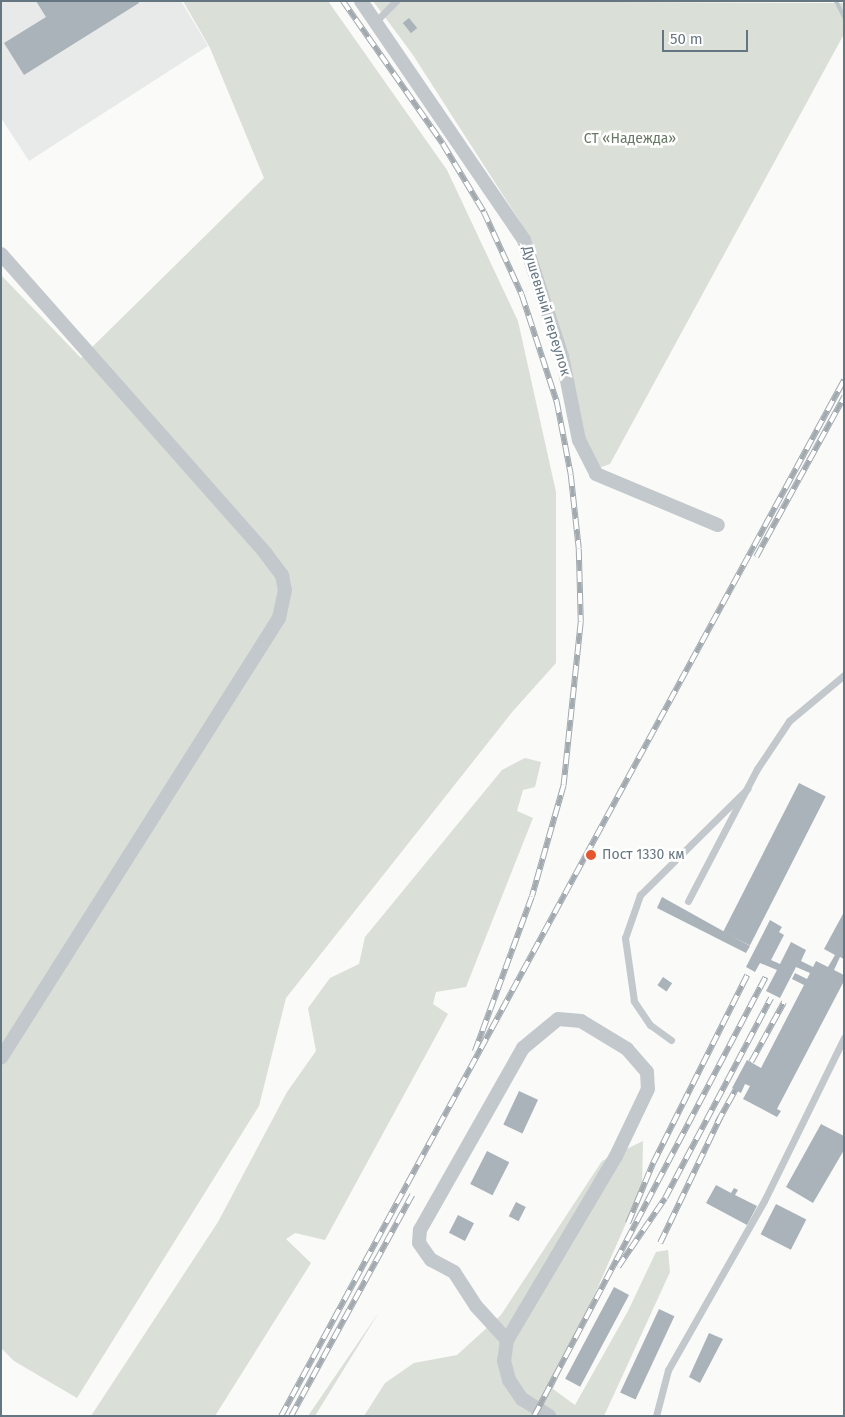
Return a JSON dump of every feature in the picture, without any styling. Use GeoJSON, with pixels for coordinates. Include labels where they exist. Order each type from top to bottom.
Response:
{"type":"FeatureCollection","features":[{"type":"Feature","properties":{"kind":"street","name":"Душевный переулок"},"geometry":{"type":"LineString","coordinates":[[361,1],[524,240],[562,356],[579,440],[596,474],[718,524]]}},
{"type":"Feature","properties":{"kind":"street"},"geometry":{"type":"LineString","coordinates":[[1,254],[266,554],[282,575],[286,590],[280,618],[1,1058]]}},
{"type":"Feature","properties":{"kind":"street"},"geometry":{"type":"LineString","coordinates":[[507,1340],[476,1306],[454,1272],[431,1260],[419,1243],[420,1230],[523,1048],[558,1019],[581,1021],[627,1049],[647,1072],[648,1089],[616,1156],[507,1340],[504,1361],[509,1380],[522,1399],[549,1416]]}},
{"type":"Feature","properties":{"kind":"lane"},"geometry":{"type":"LineString","coordinates":[[375,22],[396,1]]}},
{"type":"Feature","properties":{"kind":"lane"},"geometry":{"type":"LineString","coordinates":[[688,901],[747,789],[789,721],[844,675]]}},
{"type":"Feature","properties":{"kind":"lane"},"geometry":{"type":"LineString","coordinates":[[670,1040],[650,1025],[634,1001],[625,938],[640,895],[747,789]]}},
{"type":"Feature","properties":{"kind":"lane"},"geometry":{"type":"LineString","coordinates":[[656,1416],[668,1370],[764,1201],[844,1038]]}},
{"type":"Feature","properties":{"kind":"shaded area"},"geometry":{"type":"Polygon","coordinates":[[[1,1],[181,1],[208,46],[29,161],[1,118],[1,1]]]}},
{"type":"Feature","properties":{"kind":"green space"},"geometry":{"type":"Polygon","coordinates":[[[183,1],[328,1],[447,170],[518,321],[556,492],[556,663],[513,711],[286,998],[259,1106],[77,1398],[14,1361],[1,1348],[1,275],[81,358],[264,178],[210,48],[183,1]]]}},
{"type":"Feature","properties":{"kind":"green space","name":"СТ «Надежда»"},"geometry":{"type":"Polygon","coordinates":[[[373,1],[844,3],[844,34],[610,464],[593,470],[543,279],[521,223],[413,55],[373,1]]]}},
{"type":"Feature","properties":{"kind":"green space"},"geometry":{"type":"Polygon","coordinates":[[[525,758],[541,762],[535,787],[523,790],[517,811],[533,818],[466,987],[436,992],[433,1004],[448,1014],[325,1240],[295,1233],[286,1239],[311,1263],[215,1416],[91,1416],[218,1222],[287,1092],[316,1051],[308,1008],[330,978],[359,964],[365,937],[502,770],[525,758]]]}},
{"type":"Feature","properties":{"kind":"green space"},"geometry":{"type":"Polygon","coordinates":[[[643,1141],[642,1187],[553,1389],[575,1405],[628,1311],[656,1252],[668,1250],[670,1272],[604,1416],[364,1416],[385,1383],[414,1363],[457,1355],[501,1315],[602,1161],[643,1141]]]}},
{"type":"Feature","properties":{"kind":"green space"},"geometry":{"type":"Polygon","coordinates":[[[379,1312],[315,1416],[308,1416],[379,1312]]]}},
{"type":"Feature","properties":{"kind":"building"},"geometry":{"type":"Polygon","coordinates":[[[36,1],[138,1],[139,3],[24,75],[4,43],[46,17],[36,1]]]}},
{"type":"Feature","properties":{"kind":"building"},"geometry":{"type":"Polygon","coordinates":[[[409,18],[417,28],[411,33],[403,23],[409,18]]]}},
{"type":"Feature","properties":{"kind":"building"},"geometry":{"type":"Polygon","coordinates":[[[799,783],[826,797],[750,945],[723,932],[799,783]]]}},
{"type":"Feature","properties":{"kind":"building"},"geometry":{"type":"Polygon","coordinates":[[[662,897],[750,946],[746,953],[657,908],[662,897]]]}},
{"type":"Feature","properties":{"kind":"building"},"geometry":{"type":"Polygon","coordinates":[[[844,912],[844,959],[840,957],[834,970],[844,975],[844,981],[777,1109],[781,1111],[777,1117],[743,1099],[750,1086],[745,1084],[741,1093],[732,1088],[747,1060],[761,1068],[804,985],[792,979],[795,973],[807,979],[810,973],[796,967],[780,998],[766,991],[777,970],[760,963],[755,972],[746,967],[770,920],[782,927],[779,932],[784,935],[771,960],[780,964],[791,942],[806,950],[801,961],[813,967],[816,961],[828,967],[835,955],[824,949],[844,912]]]}},
{"type":"Feature","properties":{"kind":"building"},"geometry":{"type":"Polygon","coordinates":[[[663,977],[672,983],[667,991],[657,985],[663,977]]]}},
{"type":"Feature","properties":{"kind":"building"},"geometry":{"type":"Polygon","coordinates":[[[519,1091],[538,1100],[522,1133],[503,1125],[519,1091]]]}},
{"type":"Feature","properties":{"kind":"building"},"geometry":{"type":"Polygon","coordinates":[[[821,1124],[844,1136],[844,1150],[813,1203],[786,1187],[821,1124]]]}},
{"type":"Feature","properties":{"kind":"building"},"geometry":{"type":"Polygon","coordinates":[[[487,1151],[509,1162],[492,1195],[470,1184],[487,1151]]]}},
{"type":"Feature","properties":{"kind":"building"},"geometry":{"type":"Polygon","coordinates":[[[716,1185],[731,1193],[734,1188],[738,1190],[735,1195],[757,1206],[747,1225],[706,1203],[716,1185]]]}},
{"type":"Feature","properties":{"kind":"building"},"geometry":{"type":"Polygon","coordinates":[[[516,1202],[526,1207],[519,1221],[509,1216],[516,1202]]]}},
{"type":"Feature","properties":{"kind":"building"},"geometry":{"type":"Polygon","coordinates":[[[776,1204],[806,1219],[791,1250],[761,1234],[776,1204]]]}},
{"type":"Feature","properties":{"kind":"building"},"geometry":{"type":"Polygon","coordinates":[[[458,1215],[474,1223],[465,1241],[449,1233],[458,1215]]]}},
{"type":"Feature","properties":{"kind":"building"},"geometry":{"type":"Polygon","coordinates":[[[614,1287],[629,1295],[580,1387],[565,1379],[614,1287]]]}},
{"type":"Feature","properties":{"kind":"building"},"geometry":{"type":"Polygon","coordinates":[[[659,1309],[674,1316],[636,1400],[620,1392],[659,1309]]]}},
{"type":"Feature","properties":{"kind":"building"},"geometry":{"type":"Polygon","coordinates":[[[709,1333],[723,1339],[700,1383],[689,1377],[709,1333]]]}},
{"type":"Feature","properties":{"kind":"waterway"},"geometry":{"type":"LineString","coordinates":[[836,1],[844,17]]}},
{"type":"Feature","properties":{"kind":"railway"},"geometry":{"type":"LineString","coordinates":[[343,1],[443,144],[484,212],[522,295],[557,402],[571,475],[579,549],[581,622],[564,785],[532,897],[475,1052]]}},
{"type":"Feature","properties":{"kind":"railway"},"geometry":{"type":"LineString","coordinates":[[281,1416],[844,380]]}},
{"type":"Feature","properties":{"kind":"railway"},"geometry":{"type":"LineString","coordinates":[[756,557],[844,397]]}},
{"type":"Feature","properties":{"kind":"railway"},"geometry":{"type":"LineString","coordinates":[[628,1223],[653,1163],[747,975]]}},
{"type":"Feature","properties":{"kind":"railway"},"geometry":{"type":"LineString","coordinates":[[534,1416],[765,977]]}},
{"type":"Feature","properties":{"kind":"railway"},"geometry":{"type":"LineString","coordinates":[[618,1267],[665,1198],[771,998]]}},
{"type":"Feature","properties":{"kind":"railway"},"geometry":{"type":"LineString","coordinates":[[751,1062],[784,1002]]}},
{"type":"Feature","properties":{"kind":"railway"},"geometry":{"type":"LineString","coordinates":[[717,1123],[735,1090]]}},
{"type":"Feature","properties":{"kind":"railway"},"geometry":{"type":"LineString","coordinates":[[660,1243],[720,1118]]}},
{"type":"Feature","properties":{"kind":"railway"},"geometry":{"type":"LineString","coordinates":[[291,1416],[412,1195]]}},
{"type":"Feature","properties":{"kind":"place","name":"Пост 1330 км"},"geometry":{"type":"Point","coordinates":[591,855]}}]}
